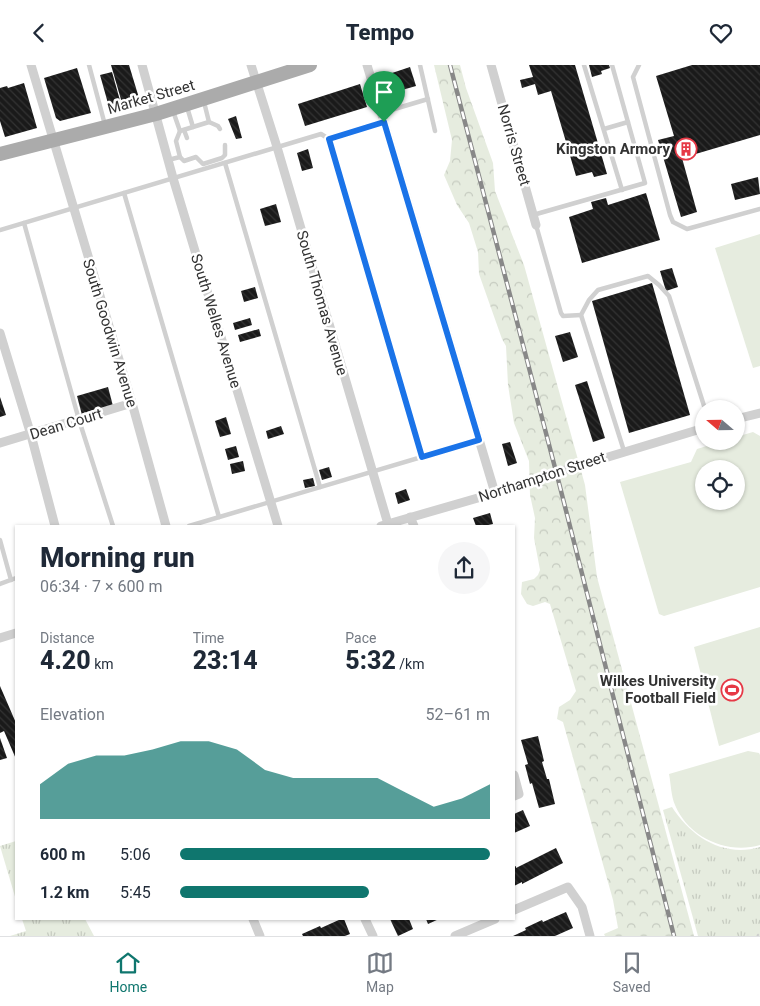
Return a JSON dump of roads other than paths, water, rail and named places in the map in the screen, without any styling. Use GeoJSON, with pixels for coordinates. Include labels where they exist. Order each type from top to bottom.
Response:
{"type":"FeatureCollection","features":[{"type":"Feature","properties":{"kind":"main road","name":"Market Street"},"geometry":{"type":"LineString","coordinates":[[0,154],[156,115],[310,65]]}},
{"type":"Feature","properties":{"kind":"street","name":"South Goodwin Avenue"},"geometry":{"type":"LineString","coordinates":[[31,65],[132,403],[166,525]]}},
{"type":"Feature","properties":{"kind":"street","name":"South Welles Avenue"},"geometry":{"type":"LineString","coordinates":[[142,65],[173,178],[278,525]]}},
{"type":"Feature","properties":{"kind":"street","name":"South Thomas Avenue"},"geometry":{"type":"LineString","coordinates":[[251,65],[277,147],[372,472],[384,525]]}},
{"type":"Feature","properties":{"kind":"street"},"geometry":{"type":"LineString","coordinates":[[367,65],[495,493]]}},
{"type":"Feature","properties":{"kind":"street","name":"Norris Street"},"geometry":{"type":"LineString","coordinates":[[491,65],[536,225]]}},
{"type":"Feature","properties":{"kind":"street"},"geometry":{"type":"LineString","coordinates":[[0,333],[31,435],[55,525]]}},
{"type":"Feature","properties":{"kind":"street","name":"Dean Court"},"geometry":{"type":"LineString","coordinates":[[0,443],[132,403]]}},
{"type":"Feature","properties":{"kind":"street"},"geometry":{"type":"LineString","coordinates":[[745,417],[760,413]]}},
{"type":"Feature","properties":{"kind":"street","name":"Northampton Street"},"geometry":{"type":"LineString","coordinates":[[384,525],[495,493],[624,451],[695,431]]}},
{"type":"Feature","properties":{"kind":"street"},"geometry":{"type":"LineString","coordinates":[[410,517],[414,525]]}},
{"type":"Feature","properties":{"kind":"street"},"geometry":{"type":"LineString","coordinates":[[0,638],[15,633]]}},
{"type":"Feature","properties":{"kind":"street"},"geometry":{"type":"LineString","coordinates":[[515,910],[568,887],[582,907],[590,936]]}},
{"type":"Feature","properties":{"kind":"street"},"geometry":{"type":"LineString","coordinates":[[253,920],[260,936]]}},
{"type":"Feature","properties":{"kind":"street"},"geometry":{"type":"LineString","coordinates":[[365,920],[373,936]]}},
{"type":"Feature","properties":{"kind":"street"},"geometry":{"type":"LineString","coordinates":[[455,936],[493,920]]}},
{"type":"Feature","properties":{"kind":"lane"},"geometry":{"type":"LineString","coordinates":[[89,65],[106,127]]}},
{"type":"Feature","properties":{"kind":"lane"},"geometry":{"type":"LineString","coordinates":[[420,65],[435,131]]}},
{"type":"Feature","properties":{"kind":"lane"},"geometry":{"type":"LineString","coordinates":[[584,65],[622,190]]}},
{"type":"Feature","properties":{"kind":"lane"},"geometry":{"type":"LineString","coordinates":[[533,215],[644,183],[612,65]]}},
{"type":"Feature","properties":{"kind":"lane"},"geometry":{"type":"LineString","coordinates":[[639,65],[633,77],[673,222],[687,229],[760,209]]}},
{"type":"Feature","properties":{"kind":"lane"},"geometry":{"type":"LineString","coordinates":[[329,139],[428,99]]}},
{"type":"Feature","properties":{"kind":"lane"},"geometry":{"type":"LineString","coordinates":[[203,100],[210,122]]}},
{"type":"Feature","properties":{"kind":"lane"},"geometry":{"type":"LineString","coordinates":[[187,105],[193,127]]}},
{"type":"Feature","properties":{"kind":"lane"},"geometry":{"type":"LineString","coordinates":[[172,109],[187,139]]}},
{"type":"Feature","properties":{"kind":"lane"},"geometry":{"type":"LineString","coordinates":[[220,129],[210,122],[182,130],[176,141],[180,157],[184,161],[196,157],[203,164],[222,158],[225,155],[225,145]]}},
{"type":"Feature","properties":{"kind":"lane"},"geometry":{"type":"LineString","coordinates":[[604,129],[628,122]]}},
{"type":"Feature","properties":{"kind":"lane"},"geometry":{"type":"LineString","coordinates":[[0,230],[277,147],[321,135],[329,139],[422,457]]}},
{"type":"Feature","properties":{"kind":"lane"},"geometry":{"type":"LineString","coordinates":[[191,152],[193,158]]}},
{"type":"Feature","properties":{"kind":"lane"},"geometry":{"type":"LineString","coordinates":[[168,160],[180,157]]}},
{"type":"Feature","properties":{"kind":"lane"},"geometry":{"type":"LineString","coordinates":[[225,163],[320,487]]}},
{"type":"Feature","properties":{"kind":"lane"},"geometry":{"type":"LineString","coordinates":[[124,193],[220,517]]}},
{"type":"Feature","properties":{"kind":"lane"},"geometry":{"type":"LineString","coordinates":[[24,223],[79,420],[113,525]]}},
{"type":"Feature","properties":{"kind":"lane"},"geometry":{"type":"LineString","coordinates":[[536,225],[561,313],[563,316],[581,315]]}},
{"type":"Feature","properties":{"kind":"lane"},"geometry":{"type":"LineString","coordinates":[[624,451],[581,315],[589,300],[598,290],[648,276],[652,278],[669,296],[702,400]]}},
{"type":"Feature","properties":{"kind":"lane"},"geometry":{"type":"LineString","coordinates":[[192,525],[479,440]]}},
{"type":"Feature","properties":{"kind":"lane"},"geometry":{"type":"LineString","coordinates":[[0,540],[14,579],[0,584]]}},
{"type":"Feature","properties":{"kind":"railway"},"geometry":{"type":"LineString","coordinates":[[450,65],[674,936]]}},
{"type":"Feature","properties":{"kind":"place","name":"Kingston Armory"},"geometry":{"type":"Point","coordinates":[686,149]}},
{"type":"Feature","properties":{"kind":"place","name":"Wilkes University Football Field"},"geometry":{"type":"Point","coordinates":[732,690]}}]}
